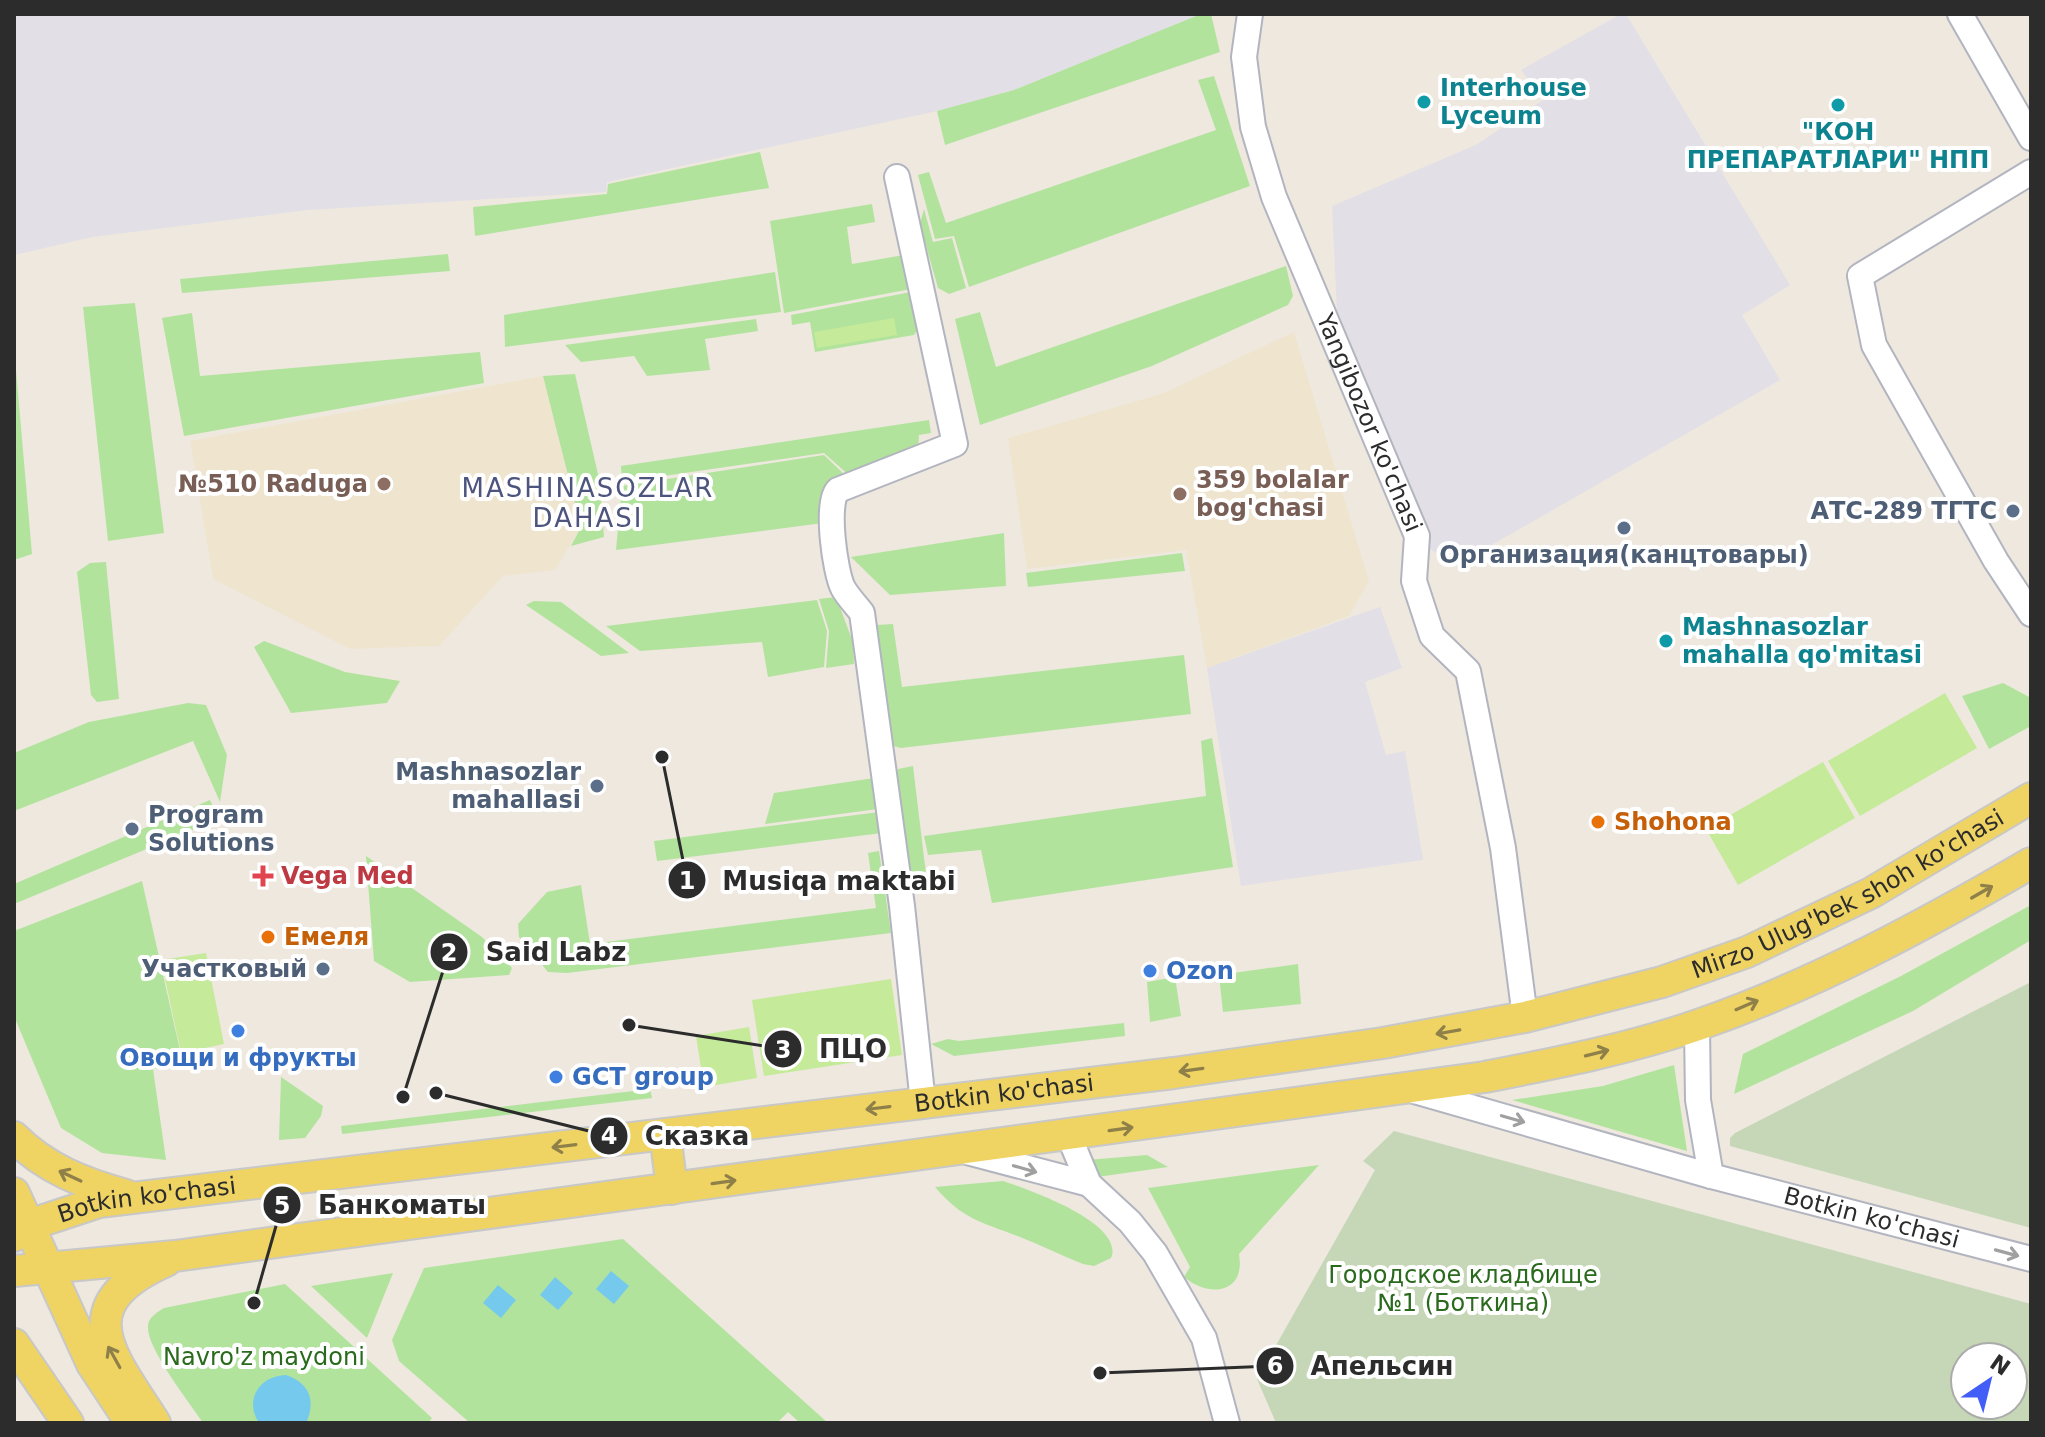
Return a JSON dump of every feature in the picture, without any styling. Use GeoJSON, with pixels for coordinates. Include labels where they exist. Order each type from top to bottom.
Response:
{"type":"FeatureCollection","features":[{"type":"Feature","properties":{"kind":"main road","name":"Mirzo Ulug'bek shoh ko'chasi"},"geometry":{"type":"LineString","coordinates":[[1662,982],[1747,952],[1810,924],[1871,893],[2031,798]]}},
{"type":"Feature","properties":{"kind":"main road"},"geometry":{"type":"LineString","coordinates":[[1662,982],[1686,1029],[1885,943],[2031,863]]}},
{"type":"Feature","properties":{"kind":"main road","name":"Botkin ko'chasi"},"geometry":{"type":"LineString","coordinates":[[20,1231],[99,1202],[923,1103],[1368,1045],[1525,1017],[1662,982]]}},
{"type":"Feature","properties":{"kind":"main road","name":"Botkin ko'chasi"},"geometry":{"type":"LineString","coordinates":[[14,1271],[175,1256],[1411,1090],[1558,1062],[1686,1029]]}},
{"type":"Feature","properties":{"kind":"main road"},"geometry":{"type":"LineString","coordinates":[[665,1134],[672,1189]]}},
{"type":"Feature","properties":{"kind":"main road"},"geometry":{"type":"LineString","coordinates":[[14,1137],[45,1163],[66,1174],[136,1197]]}},
{"type":"Feature","properties":{"kind":"main road"},"geometry":{"type":"LineString","coordinates":[[14,1193],[20,1231],[47,1270],[92,1364],[131,1423]]}},
{"type":"Feature","properties":{"kind":"main road"},"geometry":{"type":"LineString","coordinates":[[155,1423],[110,1353],[104,1321],[119,1292],[149,1269],[175,1256]]}},
{"type":"Feature","properties":{"kind":"main road"},"geometry":{"type":"LineString","coordinates":[[14,1344],[68,1423]]}},
{"type":"Feature","properties":{"kind":"main road"},"geometry":{"type":"LineString","coordinates":[[14,1371],[45,1393]]}},
{"type":"Feature","properties":{"kind":"street","name":"Yangibozor ko'chasi"},"geometry":{"type":"LineString","coordinates":[[1250,14],[1244,57],[1253,127],[1274,197],[1417,536],[1414,581],[1432,636],[1468,671],[1503,848],[1525,1017]]}},
{"type":"Feature","properties":{"kind":"street"},"geometry":{"type":"LineString","coordinates":[[1960,14],[2031,138]]}},
{"type":"Feature","properties":{"kind":"street"},"geometry":{"type":"LineString","coordinates":[[2031,172],[1860,276],[1874,345],[1996,561],[2031,614]]}},
{"type":"Feature","properties":{"kind":"street"},"geometry":{"type":"LineString","coordinates":[[897,177],[955,444],[838,490],[833,494],[830,511],[841,586],[862,613],[902,906],[923,1103]]}},
{"type":"Feature","properties":{"kind":"street"},"geometry":{"type":"LineString","coordinates":[[1686,1029],[1711,1176]]}},
{"type":"Feature","properties":{"kind":"street","name":"Botkin ko'chasi"},"geometry":{"type":"LineString","coordinates":[[1411,1090],[1711,1176],[2031,1259]]}},
{"type":"Feature","properties":{"kind":"street"},"geometry":{"type":"LineString","coordinates":[[1069,1136],[1089,1184],[1130,1222],[1155,1253],[1204,1338],[1227,1423]]}},
{"type":"Feature","properties":{"kind":"street"},"geometry":{"type":"LineString","coordinates":[[963,1150],[1089,1184]]}},
{"type":"Feature","properties":{"kind":"shaded area"},"geometry":{"type":"Polygon","coordinates":[[[14,14],[1201,14],[1014,90],[937,111],[607,182],[606,192],[307,210],[92,237],[14,255],[14,14]]]}},
{"type":"Feature","properties":{"kind":"shaded area"},"geometry":{"type":"Polygon","coordinates":[[[1626,14],[1790,285],[1742,315],[1780,380],[1453,567],[1427,546],[1338,332],[1332,206],[1476,145],[1543,100],[1521,70],[1626,14]]]}},
{"type":"Feature","properties":{"kind":"shaded area","name":"359 bolalar bog'chasi"},"geometry":{"type":"Polygon","coordinates":[[[1294,332],[1369,581],[1349,616],[1207,668],[1186,550],[1027,569],[1008,438],[1161,394],[1294,332]]]}},
{"type":"Feature","properties":{"kind":"shaded area","name":"№510 Raduga"},"geometry":{"type":"Polygon","coordinates":[[[543,376],[581,527],[555,570],[503,576],[439,646],[350,649],[213,579],[190,441],[543,376]]]}},
{"type":"Feature","properties":{"kind":"shaded area"},"geometry":{"type":"Polygon","coordinates":[[[1380,607],[1402,668],[1365,682],[1386,755],[1405,751],[1423,860],[1241,886],[1207,668],[1380,607]]]}},
{"type":"Feature","properties":{"kind":"green space"},"geometry":{"type":"Polygon","coordinates":[[[1201,14],[1211,14],[1220,52],[945,145],[937,111],[1014,90],[1201,14]]]}},
{"type":"Feature","properties":{"kind":"green space"},"geometry":{"type":"Polygon","coordinates":[[[1214,76],[1250,186],[969,287],[954,236],[935,239],[918,175],[929,172],[946,223],[1216,130],[1198,80],[1214,76]]]}},
{"type":"Feature","properties":{"kind":"green space"},"geometry":{"type":"Polygon","coordinates":[[[760,152],[769,188],[475,236],[473,207],[607,194],[608,184],[760,152]]]}},
{"type":"Feature","properties":{"kind":"green space"},"geometry":{"type":"Polygon","coordinates":[[[872,204],[875,222],[847,227],[852,264],[904,255],[911,289],[784,313],[770,221],[872,204]]]}},
{"type":"Feature","properties":{"kind":"green space"},"geometry":{"type":"Polygon","coordinates":[[[924,209],[933,242],[952,238],[966,288],[949,294],[938,288],[920,224],[924,209]]]}},
{"type":"Feature","properties":{"kind":"green space"},"geometry":{"type":"Polygon","coordinates":[[[448,254],[450,271],[182,293],[180,279],[448,254]]]}},
{"type":"Feature","properties":{"kind":"green space"},"geometry":{"type":"Polygon","coordinates":[[[1286,266],[1293,296],[1288,305],[1152,366],[980,425],[955,319],[980,312],[996,367],[1286,266]]]}},
{"type":"Feature","properties":{"kind":"green space"},"geometry":{"type":"Polygon","coordinates":[[[775,272],[781,312],[505,347],[504,315],[775,272]]]}},
{"type":"Feature","properties":{"kind":"green space"},"geometry":{"type":"Polygon","coordinates":[[[911,292],[918,329],[914,335],[815,352],[810,322],[792,325],[791,315],[911,292]]]}},
{"type":"Feature","properties":{"kind":"green space"},"geometry":{"type":"Polygon","coordinates":[[[135,303],[164,533],[108,541],[83,307],[135,303]]]}},
{"type":"Feature","properties":{"kind":"green space"},"geometry":{"type":"Polygon","coordinates":[[[192,313],[200,376],[480,352],[484,383],[184,436],[162,318],[192,313]]]}},
{"type":"Feature","properties":{"kind":"green space"},"geometry":{"type":"Polygon","coordinates":[[[894,318],[897,335],[817,348],[814,332],[894,318]]]}},
{"type":"Feature","properties":{"kind":"green space"},"geometry":{"type":"Polygon","coordinates":[[[756,319],[758,331],[705,339],[710,370],[647,376],[634,356],[581,362],[565,345],[756,319]]]}},
{"type":"Feature","properties":{"kind":"green space"},"geometry":{"type":"Polygon","coordinates":[[[14,347],[32,554],[14,560],[14,347]]]}},
{"type":"Feature","properties":{"kind":"green space"},"geometry":{"type":"Polygon","coordinates":[[[575,374],[600,483],[604,537],[571,546],[581,527],[543,376],[575,374]]]}},
{"type":"Feature","properties":{"kind":"green space"},"geometry":{"type":"Polygon","coordinates":[[[929,420],[931,433],[919,435],[918,451],[851,477],[824,453],[622,482],[621,466],[929,420]]]}},
{"type":"Feature","properties":{"kind":"green space"},"geometry":{"type":"Polygon","coordinates":[[[824,455],[848,478],[826,488],[822,505],[823,523],[616,550],[622,486],[824,455]]]}},
{"type":"Feature","properties":{"kind":"green space"},"geometry":{"type":"Polygon","coordinates":[[[1004,533],[1006,586],[890,595],[851,557],[1004,533]]]}},
{"type":"Feature","properties":{"kind":"green space"},"geometry":{"type":"Polygon","coordinates":[[[1182,553],[1185,571],[1028,587],[1026,573],[1182,553]]]}},
{"type":"Feature","properties":{"kind":"green space"},"geometry":{"type":"Polygon","coordinates":[[[106,562],[119,699],[97,702],[91,695],[77,572],[90,563],[106,562]]]}},
{"type":"Feature","properties":{"kind":"green space"},"geometry":{"type":"Polygon","coordinates":[[[836,597],[853,642],[854,664],[826,668],[829,631],[819,599],[836,597]]]}},
{"type":"Feature","properties":{"kind":"green space"},"geometry":{"type":"Polygon","coordinates":[[[817,600],[827,631],[824,667],[768,677],[762,642],[640,651],[606,626],[817,600]]]}},
{"type":"Feature","properties":{"kind":"green space"},"geometry":{"type":"Polygon","coordinates":[[[534,601],[561,602],[629,653],[601,656],[526,605],[534,601]]]}},
{"type":"Feature","properties":{"kind":"green space"},"geometry":{"type":"Polygon","coordinates":[[[893,624],[902,687],[1184,655],[1191,714],[901,748],[889,745],[874,630],[877,625],[893,624]]]}},
{"type":"Feature","properties":{"kind":"green space"},"geometry":{"type":"Polygon","coordinates":[[[264,641],[345,672],[400,681],[387,703],[291,713],[254,647],[264,641]]]}},
{"type":"Feature","properties":{"kind":"green space"},"geometry":{"type":"Polygon","coordinates":[[[2003,683],[2031,698],[2031,726],[1989,749],[1962,696],[2003,683]]]}},
{"type":"Feature","properties":{"kind":"green space"},"geometry":{"type":"Polygon","coordinates":[[[1945,693],[1977,748],[1860,816],[1828,761],[1945,693]]]}},
{"type":"Feature","properties":{"kind":"green space"},"geometry":{"type":"Polygon","coordinates":[[[188,703],[206,705],[227,755],[220,802],[193,741],[14,811],[14,753],[89,722],[188,703]]]}},
{"type":"Feature","properties":{"kind":"green space"},"geometry":{"type":"Polygon","coordinates":[[[1212,738],[1233,867],[992,903],[981,850],[928,855],[924,836],[1206,796],[1201,741],[1212,738]]]}},
{"type":"Feature","properties":{"kind":"green space"},"geometry":{"type":"Polygon","coordinates":[[[1823,762],[1855,818],[1738,885],[1706,829],[1823,762]]]}},
{"type":"Feature","properties":{"kind":"green space"},"geometry":{"type":"Polygon","coordinates":[[[913,766],[926,874],[909,874],[893,776],[898,769],[913,766]]]}},
{"type":"Feature","properties":{"kind":"green space"},"geometry":{"type":"Polygon","coordinates":[[[874,778],[878,809],[765,824],[774,793],[874,778]]]}},
{"type":"Feature","properties":{"kind":"green space"},"geometry":{"type":"Polygon","coordinates":[[[210,800],[219,819],[14,904],[14,884],[210,800]]]}},
{"type":"Feature","properties":{"kind":"green space"},"geometry":{"type":"Polygon","coordinates":[[[879,812],[882,833],[657,861],[654,841],[879,812]]]}},
{"type":"Feature","properties":{"kind":"green space"},"geometry":{"type":"Polygon","coordinates":[[[879,851],[891,933],[567,973],[548,972],[519,937],[518,924],[547,892],[581,885],[590,944],[876,908],[868,853],[879,851]]]}},
{"type":"Feature","properties":{"kind":"green space"},"geometry":{"type":"Polygon","coordinates":[[[366,856],[482,937],[512,968],[509,975],[410,982],[374,961],[366,856]]]}},
{"type":"Feature","properties":{"kind":"green space"},"geometry":{"type":"Polygon","coordinates":[[[142,881],[183,1064],[153,1069],[166,1160],[102,1153],[61,1128],[14,1016],[14,931],[142,881]]]}},
{"type":"Feature","properties":{"kind":"green space"},"geometry":{"type":"Polygon","coordinates":[[[2031,905],[2031,940],[1913,1011],[1734,1094],[1743,1054],[1901,976],[2031,905]]]}},
{"type":"Feature","properties":{"kind":"green space"},"geometry":{"type":"Polygon","coordinates":[[[206,953],[224,1044],[181,1053],[161,960],[206,953]]]}},
{"type":"Feature","properties":{"kind":"green space"},"geometry":{"type":"Polygon","coordinates":[[[1298,964],[1301,1004],[1223,1012],[1219,975],[1298,964]]]}},
{"type":"Feature","properties":{"kind":"green space"},"geometry":{"type":"Polygon","coordinates":[[[1175,977],[1181,1016],[1150,1022],[1147,982],[1175,977]]]}},
{"type":"Feature","properties":{"kind":"green space"},"geometry":{"type":"Polygon","coordinates":[[[891,979],[902,1055],[764,1076],[752,1000],[891,979]]]}},
{"type":"Feature","properties":{"kind":"green space"},"geometry":{"type":"Polygon","coordinates":[[[2031,982],[2031,1228],[1730,1146],[1730,1138],[1735,1133],[2031,982]]]}},
{"type":"Feature","properties":{"kind":"green space"},"geometry":{"type":"Polygon","coordinates":[[[1124,1023],[1125,1036],[954,1056],[931,1044],[948,1039],[959,1041],[1124,1023]]]}},
{"type":"Feature","properties":{"kind":"green space"},"geometry":{"type":"Polygon","coordinates":[[[749,1027],[757,1078],[704,1087],[696,1036],[749,1027]]]}},
{"type":"Feature","properties":{"kind":"green space"},"geometry":{"type":"Polygon","coordinates":[[[1674,1065],[1687,1151],[1512,1100],[1603,1086],[1674,1065]]]}},
{"type":"Feature","properties":{"kind":"green space"},"geometry":{"type":"Polygon","coordinates":[[[281,1077],[323,1106],[321,1116],[305,1138],[279,1140],[281,1077]]]}},
{"type":"Feature","properties":{"kind":"green space"},"geometry":{"type":"Polygon","coordinates":[[[650,1089],[652,1098],[342,1134],[341,1126],[650,1089]]]}},
{"type":"Feature","properties":{"kind":"green space","name":"Городское кладбище №1 (Боткина)"},"geometry":{"type":"Polygon","coordinates":[[[1394,1131],[2031,1304],[2031,1423],[1276,1423],[1257,1379],[1375,1170],[1363,1161],[1394,1131]]]}},
{"type":"Feature","properties":{"kind":"green space"},"geometry":{"type":"Polygon","coordinates":[[[1147,1155],[1168,1167],[1097,1177],[1087,1160],[1147,1155]]]}},
{"type":"Feature","properties":{"kind":"green space"},"geometry":{"type":"Polygon","coordinates":[[[1319,1165],[1239,1254],[1240,1267],[1231,1284],[1224,1288],[1204,1288],[1184,1277],[1190,1267],[1148,1188],[1319,1165]]]}},
{"type":"Feature","properties":{"kind":"green space"},"geometry":{"type":"Polygon","coordinates":[[[1003,1181],[1032,1191],[1090,1220],[1104,1232],[1112,1245],[1111,1258],[1094,1266],[1075,1261],[974,1219],[955,1207],[935,1187],[1003,1181]]]}},
{"type":"Feature","properties":{"kind":"green space"},"geometry":{"type":"Polygon","coordinates":[[[623,1239],[828,1423],[800,1423],[788,1412],[777,1423],[470,1423],[399,1361],[392,1340],[424,1268],[623,1239]]]}},
{"type":"Feature","properties":{"kind":"green space"},"geometry":{"type":"Polygon","coordinates":[[[393,1273],[367,1338],[311,1286],[393,1273]]]}},
{"type":"Feature","properties":{"kind":"green space","name":"Navro'z maydoni"},"geometry":{"type":"Polygon","coordinates":[[[285,1284],[432,1418],[428,1423],[203,1423],[154,1348],[149,1336],[150,1320],[164,1308],[285,1284]]]}},
{"type":"Feature","properties":{"kind":"water"},"geometry":{"type":"Polygon","coordinates":[[[611,1271],[629,1286],[614,1304],[596,1289],[611,1271]]]}},
{"type":"Feature","properties":{"kind":"water"},"geometry":{"type":"Polygon","coordinates":[[[555,1277],[573,1293],[558,1310],[540,1295],[555,1277]]]}},
{"type":"Feature","properties":{"kind":"water"},"geometry":{"type":"Polygon","coordinates":[[[498,1285],[516,1300],[501,1318],[483,1303],[498,1285]]]}},
{"type":"Feature","properties":{"kind":"water"},"geometry":{"type":"Polygon","coordinates":[[[286,1375],[300,1382],[308,1392],[311,1406],[307,1421],[259,1423],[253,1406],[257,1391],[268,1380],[286,1375]]]}},
{"type":"Feature","properties":{"kind":"place","name":"Interhouse Lyceum"},"geometry":{"type":"Point","coordinates":[1424,102]}},
{"type":"Feature","properties":{"kind":"place","name":"\"КОН ПРЕПАРАТЛАРИ\" НПП"},"geometry":{"type":"Point","coordinates":[1838,105]}},
{"type":"Feature","properties":{"kind":"place","name":"№510 Raduga"},"geometry":{"type":"Point","coordinates":[384,484]}},
{"type":"Feature","properties":{"kind":"place","name":"359 bolalar bog'chasi"},"geometry":{"type":"Point","coordinates":[1180,494]}},
{"type":"Feature","properties":{"kind":"place","name":"АТС-289 ТГТС"},"geometry":{"type":"Point","coordinates":[2013,511]}},
{"type":"Feature","properties":{"kind":"place","name":"Организация(канцтовары)"},"geometry":{"type":"Point","coordinates":[1624,528]}},
{"type":"Feature","properties":{"kind":"place","name":"Mashnasozlar mahalla qo'mitasi"},"geometry":{"type":"Point","coordinates":[1666,641]}},
{"type":"Feature","properties":{"kind":"place","name":"Musiqa maktabi"},"geometry":{"type":"Point","coordinates":[662,757]}},
{"type":"Feature","properties":{"kind":"place","name":"Mashnasozlar mahallasi"},"geometry":{"type":"Point","coordinates":[597,786]}},
{"type":"Feature","properties":{"kind":"place","name":"Shohona"},"geometry":{"type":"Point","coordinates":[1598,822]}},
{"type":"Feature","properties":{"kind":"place","name":"Program Solutions"},"geometry":{"type":"Point","coordinates":[132,829]}},
{"type":"Feature","properties":{"kind":"place","name":"Vega Med"},"geometry":{"type":"Point","coordinates":[263,876]}},
{"type":"Feature","properties":{"kind":"place","name":"Емеля"},"geometry":{"type":"Point","coordinates":[268,937]}},
{"type":"Feature","properties":{"kind":"place","name":"Участковый"},"geometry":{"type":"Point","coordinates":[323,969]}},
{"type":"Feature","properties":{"kind":"place","name":"Ozon"},"geometry":{"type":"Point","coordinates":[1150,971]}},
{"type":"Feature","properties":{"kind":"place","name":"ПЦО"},"geometry":{"type":"Point","coordinates":[629,1025]}},
{"type":"Feature","properties":{"kind":"place","name":"Овощи и фрукты"},"geometry":{"type":"Point","coordinates":[238,1031]}},
{"type":"Feature","properties":{"kind":"place","name":"GCT group"},"geometry":{"type":"Point","coordinates":[556,1077]}},
{"type":"Feature","properties":{"kind":"place","name":"Сказка"},"geometry":{"type":"Point","coordinates":[436,1093]}},
{"type":"Feature","properties":{"kind":"place","name":"Said Labz"},"geometry":{"type":"Point","coordinates":[403,1097]}},
{"type":"Feature","properties":{"kind":"place","name":"Банкоматы"},"geometry":{"type":"Point","coordinates":[254,1303]}},
{"type":"Feature","properties":{"kind":"place","name":"Апельсин"},"geometry":{"type":"Point","coordinates":[1100,1373]}},
{"type":"Feature","properties":{"kind":"district","name":"MASHINASOZLAR DAHASI"},"geometry":{"type":"Point","coordinates":[588,503]}}]}
